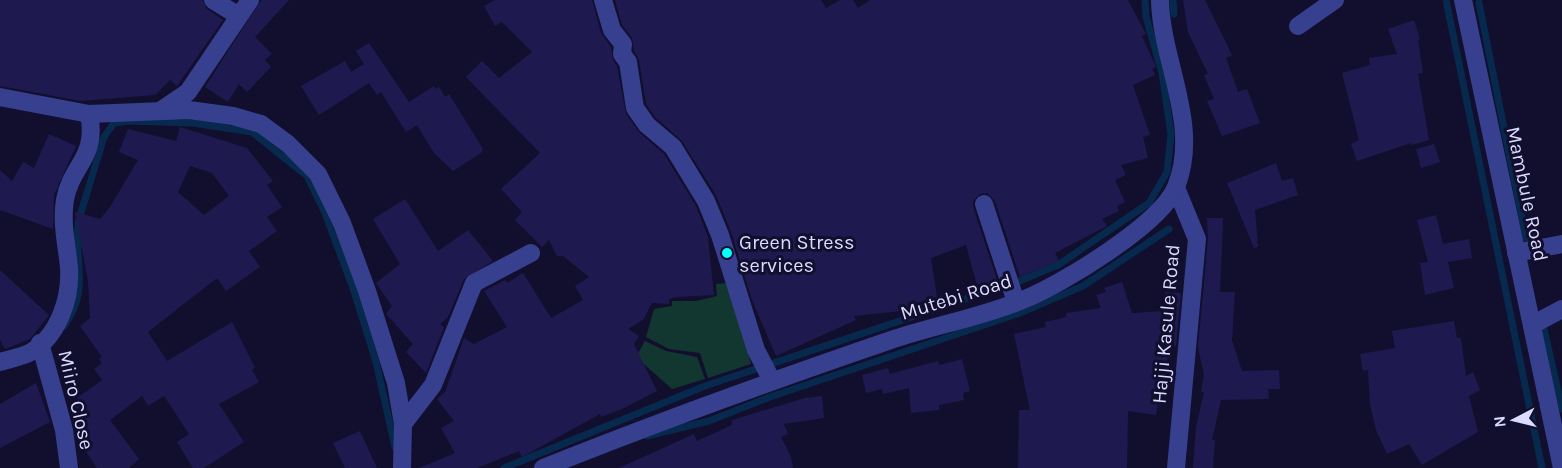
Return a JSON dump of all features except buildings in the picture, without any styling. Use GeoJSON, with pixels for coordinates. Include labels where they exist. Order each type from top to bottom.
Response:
{"type":"FeatureCollection","features":[{"type":"Feature","properties":{"kind":"street"},"geometry":{"type":"LineString","coordinates":[[213,0],[239,16]]}},
{"type":"Feature","properties":{"kind":"street"},"geometry":{"type":"LineString","coordinates":[[160,111],[188,92],[250,0]]}},
{"type":"Feature","properties":{"kind":"street"},"geometry":{"type":"LineString","coordinates":[[603,0],[612,30],[623,44],[622,54],[628,62],[635,108],[647,124],[673,147],[706,201],[720,235],[756,350],[772,381]]}},
{"type":"Feature","properties":{"kind":"street","name":"Mutebi Road"},"geometry":{"type":"LineString","coordinates":[[543,468],[772,381],[894,339],[1016,303],[1059,282],[1136,231],[1151,218],[1176,188],[1181,161],[1183,130],[1175,76],[1160,23],[1160,0]]}},
{"type":"Feature","properties":{"kind":"street"},"geometry":{"type":"LineString","coordinates":[[1298,26],[1335,0]]}},
{"type":"Feature","properties":{"kind":"street","name":"Mambule Road"},"geometry":{"type":"LineString","coordinates":[[1463,0],[1562,468]]}},
{"type":"Feature","properties":{"kind":"street"},"geometry":{"type":"LineString","coordinates":[[0,97],[89,114],[189,110],[232,116],[261,124],[288,144],[318,174],[342,223],[367,291],[396,383],[403,424],[402,468]]}},
{"type":"Feature","properties":{"kind":"street"},"geometry":{"type":"LineString","coordinates":[[0,362],[31,352],[59,322],[65,303],[69,267],[63,228],[64,206],[71,181],[83,164],[90,142],[89,114]]}},
{"type":"Feature","properties":{"kind":"street","name":"Hajji Kasule Road"},"geometry":{"type":"LineString","coordinates":[[1176,188],[1197,239],[1176,468]]}},
{"type":"Feature","properties":{"kind":"street"},"geometry":{"type":"LineString","coordinates":[[984,204],[1016,303]]}},
{"type":"Feature","properties":{"kind":"street"},"geometry":{"type":"LineString","coordinates":[[1516,253],[1562,244]]}},
{"type":"Feature","properties":{"kind":"street"},"geometry":{"type":"LineString","coordinates":[[403,424],[433,385],[474,283],[531,252]]}},
{"type":"Feature","properties":{"kind":"street"},"geometry":{"type":"LineString","coordinates":[[1532,325],[1562,309]]}},
{"type":"Feature","properties":{"kind":"street","name":"Miiro Close"},"geometry":{"type":"LineString","coordinates":[[40,343],[64,430],[69,468]]}},
{"type":"Feature","properties":{"kind":"green space"},"geometry":{"type":"Polygon","coordinates":[[[728,283],[751,364],[708,378],[700,353],[669,349],[646,337],[654,309],[672,306],[672,301],[696,301],[717,296],[716,284],[728,283]]]}},
{"type":"Feature","properties":{"kind":"green space"},"geometry":{"type":"Polygon","coordinates":[[[645,341],[666,351],[697,357],[705,379],[672,389],[636,357],[645,341]]]}},
{"type":"Feature","properties":{"kind":"waterway"},"geometry":{"type":"LineString","coordinates":[[1017,282],[1058,265],[1149,203],[1167,172],[1171,134],[1162,73],[1146,17],[1145,0]]}},
{"type":"Feature","properties":{"kind":"waterway"},"geometry":{"type":"LineString","coordinates":[[1173,0],[1174,14]]}},
{"type":"Feature","properties":{"kind":"waterway"},"geometry":{"type":"LineString","coordinates":[[1446,0],[1542,468]]}},
{"type":"Feature","properties":{"kind":"waterway"},"geometry":{"type":"LineString","coordinates":[[1479,3],[1526,238]]}},
{"type":"Feature","properties":{"kind":"waterway"},"geometry":{"type":"LineString","coordinates":[[64,326],[77,299],[79,286],[77,234],[79,219],[104,137],[114,123],[128,121],[193,123],[252,132],[307,176],[325,213],[354,291],[376,362],[395,447]]}},
{"type":"Feature","properties":{"kind":"waterway"},"geometry":{"type":"LineString","coordinates":[[647,436],[709,421],[770,397],[1020,313],[1083,286],[1169,229]]}},
{"type":"Feature","properties":{"kind":"waterway"},"geometry":{"type":"LineString","coordinates":[[504,468],[705,386],[1004,286]]}},
{"type":"Feature","properties":{"kind":"waterway"},"geometry":{"type":"LineString","coordinates":[[1544,329],[1562,409]]}},
{"type":"Feature","properties":{"kind":"place","name":"Green Stress services"},"geometry":{"type":"Point","coordinates":[727,253]}}]}
